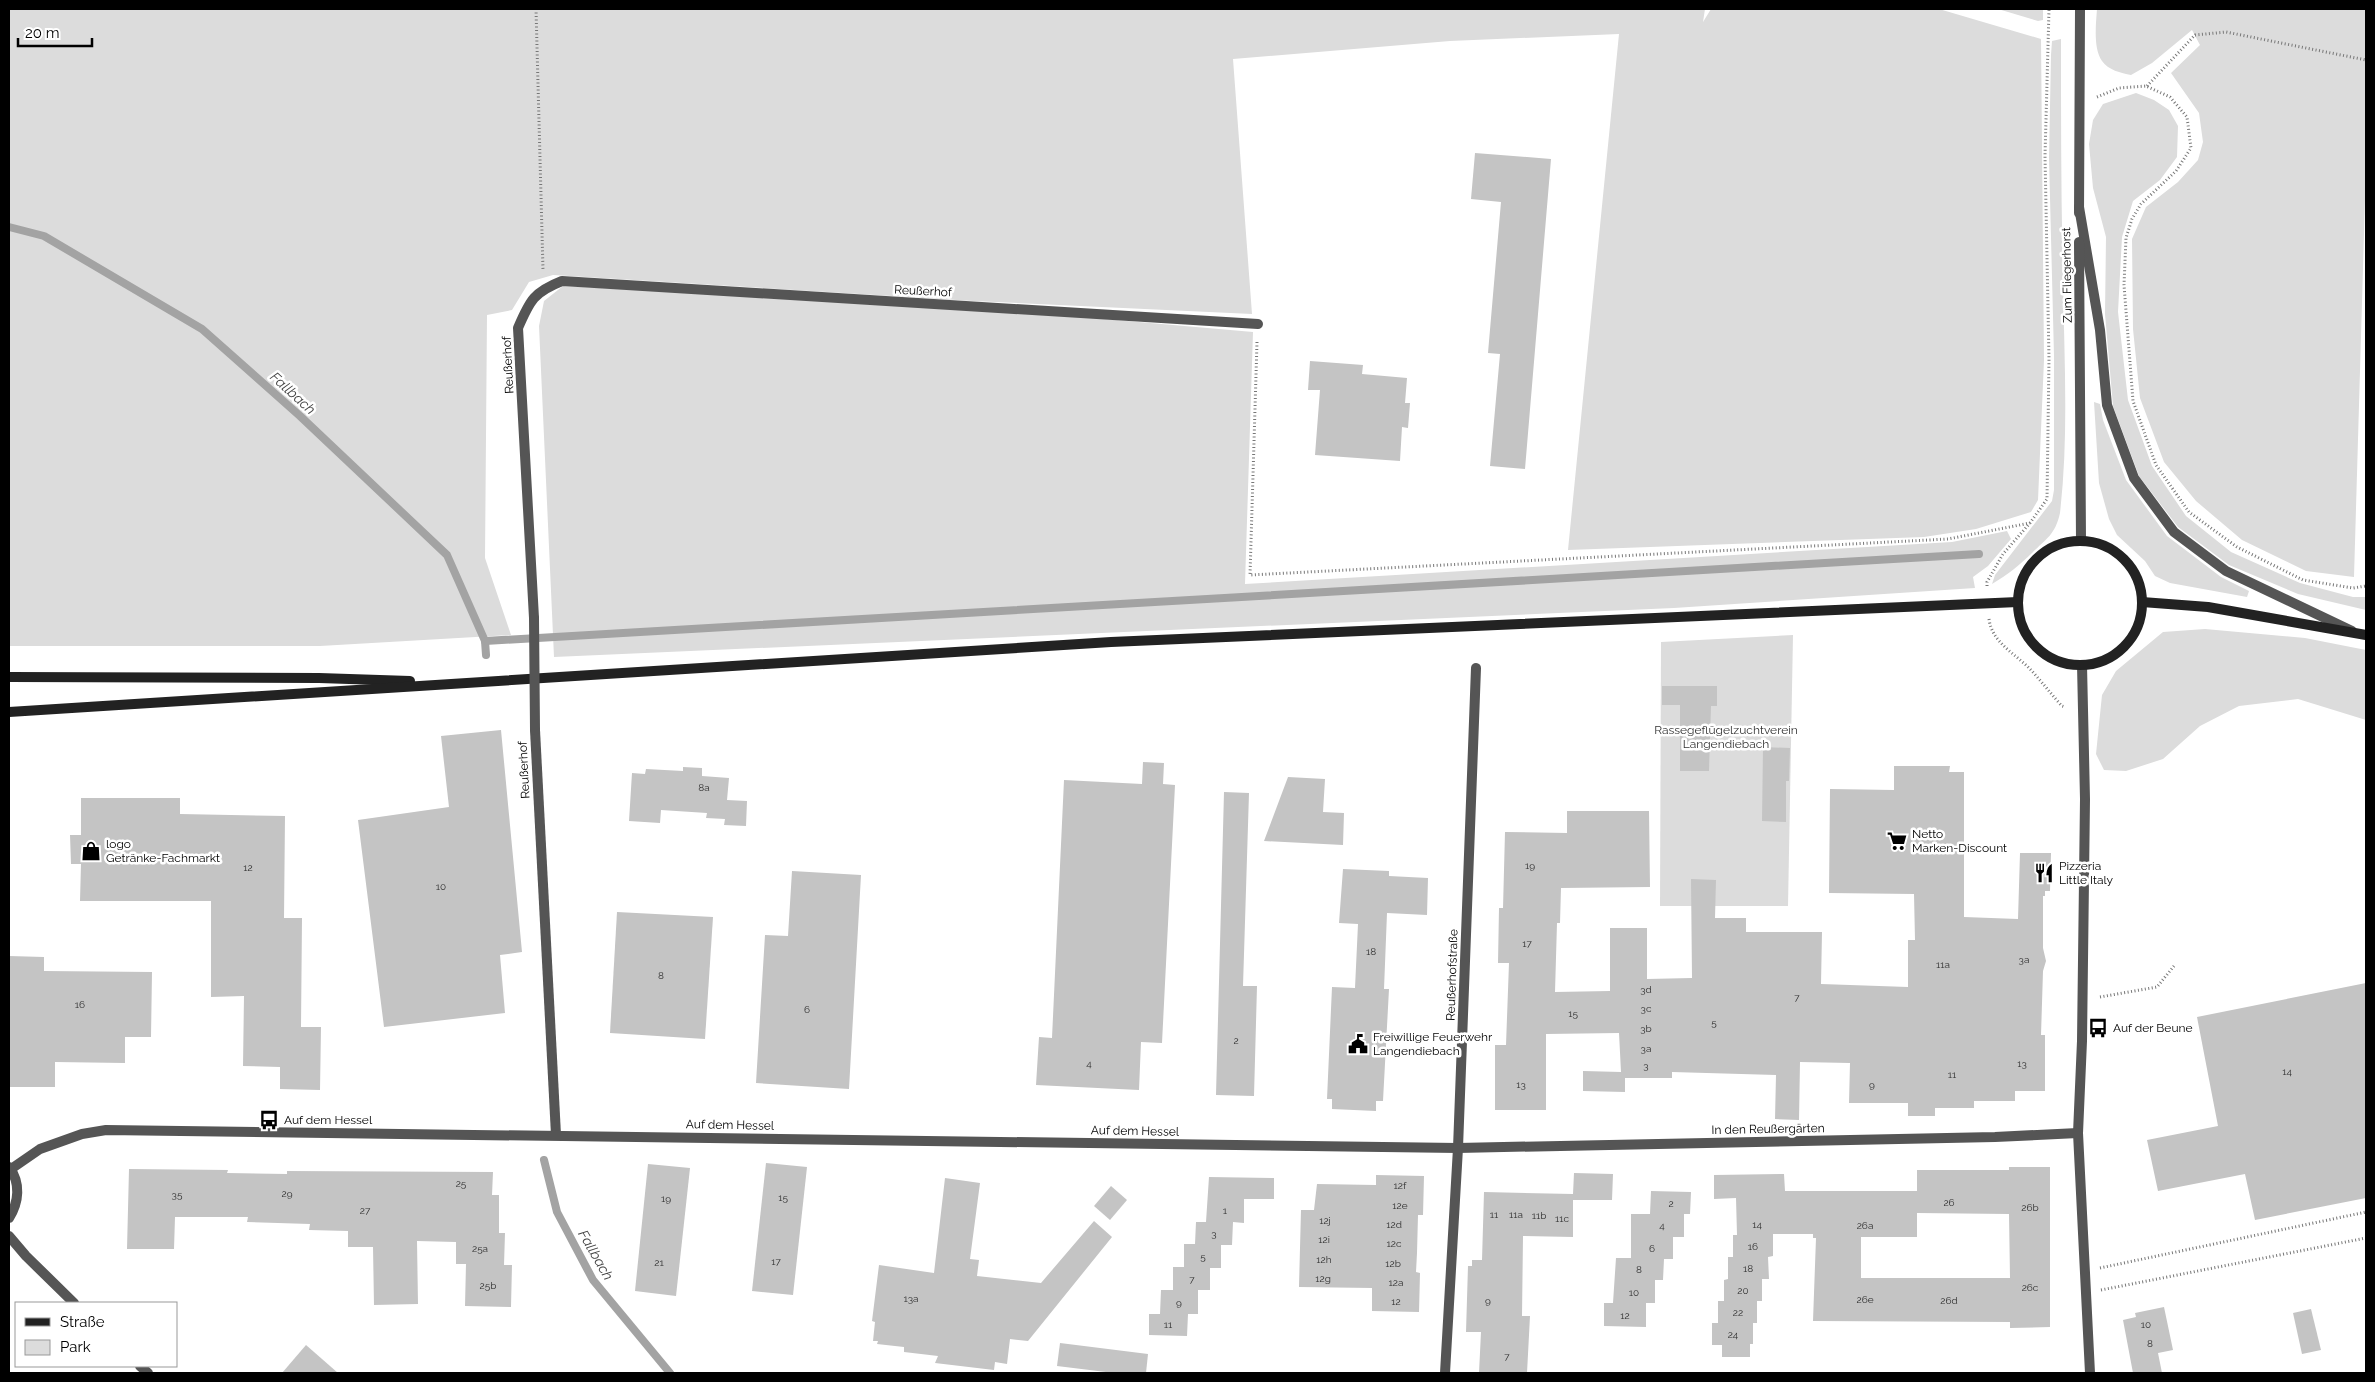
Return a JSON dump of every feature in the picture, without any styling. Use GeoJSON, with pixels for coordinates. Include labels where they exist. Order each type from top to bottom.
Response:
{"type":"FeatureCollection","features":[{"type":"Feature","properties":{"kind":"main road"},"geometry":{"type":"LineString","coordinates":[[2081,540],[2100,544],[2117,552],[2130,566],[2139,583],[2142,602],[2139,621],[2131,638],[2109,657],[2101,661],[2082,665],[2062,662],[2044,653],[2030,639],[2021,622],[2018,602],[2021,583],[2030,566],[2044,552],[2062,543],[2081,540]]}},
{"type":"Feature","properties":{"kind":"main road"},"geometry":{"type":"LineString","coordinates":[[9,712],[1112,642],[2018,602]]}},
{"type":"Feature","properties":{"kind":"main road"},"geometry":{"type":"LineString","coordinates":[[2142,602],[2208,608],[2362,634]]}},
{"type":"Feature","properties":{"kind":"main road"},"geometry":{"type":"LineString","coordinates":[[9,677],[309,678],[471,683]]}},
{"type":"Feature","properties":{"kind":"street","name":"Zum Fliegerhorst"},"geometry":{"type":"LineString","coordinates":[[2080,9],[2078,207],[2081,540]]}},
{"type":"Feature","properties":{"kind":"street"},"geometry":{"type":"LineString","coordinates":[[2078,207],[2100,330],[2108,405],[2134,478],[2174,532],[2226,571],[2362,634]]}},
{"type":"Feature","properties":{"kind":"street","name":"Reußerhof"},"geometry":{"type":"LineString","coordinates":[[556,1135],[535,730],[534,618],[518,328],[528,304],[544,288],[562,281],[1258,324]]}},
{"type":"Feature","properties":{"kind":"street"},"geometry":{"type":"LineString","coordinates":[[2082,665],[2085,799],[2078,1133],[2090,1373]]}},
{"type":"Feature","properties":{"kind":"street","name":"Reußerhofstraße"},"geometry":{"type":"LineString","coordinates":[[1445,1373],[1458,1148],[1476,668]]}},
{"type":"Feature","properties":{"kind":"street","name":"Auf dem Hessel"},"geometry":{"type":"LineString","coordinates":[[10,1168],[40,1149],[82,1134],[106,1130],[1458,1148]]}},
{"type":"Feature","properties":{"kind":"street","name":"In den Reußergärten"},"geometry":{"type":"LineString","coordinates":[[1458,1148],[1985,1137],[2078,1133]]}},
{"type":"Feature","properties":{"kind":"street"},"geometry":{"type":"LineString","coordinates":[[9,1218],[15,1205],[18,1190],[10,1168]]}},
{"type":"Feature","properties":{"kind":"street"},"geometry":{"type":"LineString","coordinates":[[9,1236],[26,1256],[73,1302]]}},
{"type":"Feature","properties":{"kind":"path"},"geometry":{"type":"LineString","coordinates":[[536,9],[544,288]]}},
{"type":"Feature","properties":{"kind":"path"},"geometry":{"type":"LineString","coordinates":[[2048,9],[2045,156],[2049,358],[2046,499],[2030,523],[2003,554],[1987,582],[1987,604],[1990,629],[2005,647],[2030,669],[2062,706],[2084,709]]}},
{"type":"Feature","properties":{"kind":"path"},"geometry":{"type":"LineString","coordinates":[[2146,86],[2194,35],[2226,32],[2366,60]]}},
{"type":"Feature","properties":{"kind":"path"},"geometry":{"type":"LineString","coordinates":[[2079,104],[2119,88],[2146,86],[2170,97],[2187,117],[2191,148],[2176,171],[2141,204],[2132,218],[2126,238],[2124,285],[2133,401],[2156,465],[2189,512],[2237,547],[2303,580],[2353,588],[2366,586]]}},
{"type":"Feature","properties":{"kind":"path"},"geometry":{"type":"LineString","coordinates":[[1258,324],[1250,575],[1948,539],[2030,523]]}},
{"type":"Feature","properties":{"kind":"path"},"geometry":{"type":"LineString","coordinates":[[2082,1000],[2157,987],[2174,966]]}},
{"type":"Feature","properties":{"kind":"path"},"geometry":{"type":"LineString","coordinates":[[2085,1272],[2366,1212]]}},
{"type":"Feature","properties":{"kind":"path"},"geometry":{"type":"LineString","coordinates":[[2086,1293],[2366,1238]]}},
{"type":"Feature","properties":{"kind":"green space"},"geometry":{"type":"Polygon","coordinates":[[[9,9],[1705,9],[1703,22],[1711,9],[1939,9],[2041,39],[2044,360],[2038,500],[2031,512],[1976,529],[1924,537],[1568,550],[1619,34],[1450,41],[1233,59],[1252,314],[973,301],[553,275],[529,282],[512,310],[487,315],[485,558],[511,635],[320,646],[9,646],[9,9]]]}},
{"type":"Feature","properties":{"kind":"green space"},"geometry":{"type":"Polygon","coordinates":[[[1998,9],[2043,9],[2043,20],[2038,21],[1998,9]]]}},
{"type":"Feature","properties":{"kind":"green space"},"geometry":{"type":"Polygon","coordinates":[[[2097,9],[2366,9],[2366,165],[2354,577],[2306,571],[2242,540],[2196,501],[2164,462],[2140,398],[2133,329],[2132,239],[2146,207],[2178,182],[2198,160],[2203,142],[2199,113],[2171,73],[2200,45],[2192,30],[2152,63],[2131,75],[2119,72],[2108,67],[2099,56],[2096,36],[2097,9]]]}},
{"type":"Feature","properties":{"kind":"green space"},"geometry":{"type":"Polygon","coordinates":[[[2061,39],[2065,396],[2063,484],[2060,513],[2056,526],[2046,540],[2013,570],[1992,584],[1995,575],[2052,501],[2054,490],[2054,356],[2049,158],[2052,41],[2061,39]]]}},
{"type":"Feature","properties":{"kind":"green space"},"geometry":{"type":"Polygon","coordinates":[[[2136,93],[2154,100],[2169,110],[2178,126],[2177,157],[2160,180],[2133,201],[2122,237],[2118,312],[2128,400],[2152,466],[2186,516],[2231,552],[2300,583],[2353,597],[2366,597],[2366,610],[2298,594],[2229,565],[2178,527],[2139,476],[2113,406],[2105,314],[2106,237],[2093,188],[2089,144],[2093,120],[2103,104],[2136,93]]]}},
{"type":"Feature","properties":{"kind":"green space"},"geometry":{"type":"Polygon","coordinates":[[[563,286],[980,308],[1253,332],[1245,584],[1952,542],[2007,531],[2011,539],[1988,566],[1973,577],[1975,588],[1674,608],[554,657],[539,326],[544,301],[563,286]]]}},
{"type":"Feature","properties":{"kind":"green space"},"geometry":{"type":"Polygon","coordinates":[[[2094,402],[2100,404],[2103,420],[2126,480],[2167,536],[2221,577],[2249,591],[2247,597],[2170,583],[2155,576],[2145,561],[2117,535],[2109,519],[2099,483],[2094,402]]]}},
{"type":"Feature","properties":{"kind":"green space"},"geometry":{"type":"Polygon","coordinates":[[[2205,629],[2305,638],[2366,650],[2366,720],[2298,699],[2239,706],[2200,726],[2163,759],[2126,771],[2104,770],[2096,754],[2102,695],[2116,671],[2163,632],[2205,629]]]}},
{"type":"Feature","properties":{"kind":"green space","name":"Rassegeflügelzuchtverein Langendiebach"},"geometry":{"type":"Polygon","coordinates":[[[1793,635],[1788,906],[1660,906],[1661,642],[1793,635]]]}},
{"type":"Feature","properties":{"kind":"building"},"geometry":{"type":"Polygon","coordinates":[[[1475,153],[1551,159],[1525,469],[1490,466],[1500,354],[1488,353],[1501,202],[1471,199],[1475,153]]]}},
{"type":"Feature","properties":{"kind":"building"},"geometry":{"type":"Polygon","coordinates":[[[1310,361],[1363,365],[1362,374],[1407,378],[1405,403],[1410,403],[1408,428],[1402,427],[1400,461],[1315,455],[1320,390],[1308,390],[1310,361]]]}},
{"type":"Feature","properties":{"kind":"building"},"geometry":{"type":"Polygon","coordinates":[[[1662,686],[1717,686],[1717,706],[1711,706],[1709,771],[1680,771],[1680,705],[1662,705],[1662,686]]]}},
{"type":"Feature","properties":{"kind":"building"},"geometry":{"type":"Polygon","coordinates":[[[501,730],[522,952],[500,955],[505,1013],[384,1027],[358,820],[449,807],[441,736],[501,730]]]}},
{"type":"Feature","properties":{"kind":"building"},"geometry":{"type":"Polygon","coordinates":[[[1763,747],[1790,748],[1789,781],[1786,781],[1786,822],[1762,821],[1763,747]]]}},
{"type":"Feature","properties":{"kind":"building"},"geometry":{"type":"Polygon","coordinates":[[[1143,762],[1164,763],[1163,784],[1175,785],[1162,1043],[1141,1042],[1139,1090],[1036,1085],[1039,1037],[1052,1038],[1064,780],[1142,784],[1143,762]]]}},
{"type":"Feature","properties":{"kind":"building"},"geometry":{"type":"Polygon","coordinates":[[[1894,766],[1950,766],[1949,772],[1964,772],[1964,917],[2018,919],[2020,853],[2051,853],[2050,891],[2045,891],[2045,896],[2043,896],[2043,948],[2046,961],[2043,971],[2041,1035],[2045,1035],[2045,1091],[2015,1091],[2015,1101],[1974,1101],[1974,1108],[1935,1108],[1935,1116],[1908,1116],[1908,1103],[1849,1103],[1850,1063],[1800,1062],[1799,1120],[1775,1119],[1776,1075],[1672,1072],[1672,1078],[1625,1078],[1625,1092],[1583,1091],[1583,1071],[1621,1072],[1619,1033],[1546,1034],[1546,1110],[1495,1110],[1495,1045],[1506,1045],[1509,963],[1498,963],[1499,908],[1503,908],[1505,832],[1567,833],[1567,811],[1649,811],[1650,887],[1561,888],[1560,923],[1557,923],[1555,992],[1610,991],[1610,928],[1647,928],[1647,979],[1692,978],[1691,879],[1716,880],[1715,918],[1746,918],[1746,932],[1822,932],[1821,984],[1908,987],[1908,940],[1915,940],[1914,894],[1829,893],[1830,789],[1894,790],[1894,766]]]}},
{"type":"Feature","properties":{"kind":"building"},"geometry":{"type":"Polygon","coordinates":[[[683,767],[702,768],[702,776],[729,778],[727,800],[747,801],[746,826],[724,825],[725,819],[706,818],[707,813],[661,810],[660,823],[629,821],[632,773],[645,774],[646,769],[683,771],[683,767]]]}},
{"type":"Feature","properties":{"kind":"building"},"geometry":{"type":"Polygon","coordinates":[[[1288,777],[1325,779],[1323,812],[1344,813],[1343,845],[1264,841],[1288,777]]]}},
{"type":"Feature","properties":{"kind":"building"},"geometry":{"type":"Polygon","coordinates":[[[1224,792],[1249,793],[1243,986],[1257,986],[1254,1096],[1216,1095],[1224,792]]]}},
{"type":"Feature","properties":{"kind":"building"},"geometry":{"type":"Polygon","coordinates":[[[81,798],[180,798],[180,814],[285,816],[284,918],[302,918],[301,1027],[321,1027],[320,1090],[280,1089],[280,1067],[243,1066],[244,996],[211,997],[211,901],[80,901],[81,864],[71,864],[70,835],[81,835],[81,798]]]}},
{"type":"Feature","properties":{"kind":"building"},"geometry":{"type":"Polygon","coordinates":[[[1343,869],[1389,871],[1389,876],[1428,878],[1427,915],[1387,913],[1384,989],[1389,989],[1383,1101],[1376,1101],[1376,1111],[1332,1109],[1332,1099],[1327,1099],[1332,987],[1355,988],[1358,924],[1339,923],[1343,869]]]}},
{"type":"Feature","properties":{"kind":"building"},"geometry":{"type":"Polygon","coordinates":[[[792,871],[861,875],[849,1089],[756,1083],[765,935],[788,936],[792,871]]]}},
{"type":"Feature","properties":{"kind":"building"},"geometry":{"type":"Polygon","coordinates":[[[617,912],[713,917],[705,1039],[610,1033],[617,912]]]}},
{"type":"Feature","properties":{"kind":"building"},"geometry":{"type":"Polygon","coordinates":[[[9,956],[44,957],[44,971],[152,972],[151,1037],[125,1037],[125,1063],[55,1062],[55,1087],[9,1087],[9,956]]]}},
{"type":"Feature","properties":{"kind":"building"},"geometry":{"type":"Polygon","coordinates":[[[2366,983],[2366,1198],[2255,1220],[2245,1174],[2158,1191],[2147,1140],[2218,1126],[2197,1017],[2366,983]]]}},
{"type":"Feature","properties":{"kind":"building"},"geometry":{"type":"Polygon","coordinates":[[[766,1163],[807,1167],[793,1295],[752,1291],[766,1163]]]}},
{"type":"Feature","properties":{"kind":"building"},"geometry":{"type":"Polygon","coordinates":[[[648,1164],[690,1168],[676,1296],[635,1291],[648,1164]]]}},
{"type":"Feature","properties":{"kind":"building"},"geometry":{"type":"Polygon","coordinates":[[[2009,1167],[2050,1167],[2050,1327],[2010,1328],[2010,1322],[1813,1321],[1816,1238],[1813,1238],[1813,1234],[1773,1234],[1773,1256],[1768,1257],[1769,1279],[1762,1279],[1762,1301],[1757,1301],[1757,1323],[1753,1323],[1753,1344],[1750,1344],[1750,1357],[1722,1357],[1722,1345],[1712,1345],[1712,1323],[1718,1323],[1718,1301],[1724,1301],[1724,1280],[1728,1279],[1728,1257],[1733,1257],[1733,1235],[1737,1235],[1736,1198],[1714,1199],[1714,1175],[1784,1174],[1785,1191],[1917,1191],[1917,1170],[2009,1170],[2009,1167]],[[1917,1213],[1917,1237],[1861,1237],[1861,1278],[2010,1278],[2009,1214],[1917,1213]]]}},
{"type":"Feature","properties":{"kind":"building"},"geometry":{"type":"Polygon","coordinates":[[[129,1169],[228,1170],[227,1173],[287,1174],[287,1171],[493,1172],[492,1195],[499,1195],[499,1233],[505,1233],[504,1265],[512,1265],[511,1307],[465,1306],[466,1264],[456,1264],[456,1242],[417,1241],[418,1304],[374,1305],[373,1247],[348,1247],[348,1231],[309,1230],[310,1224],[247,1222],[248,1217],[175,1217],[174,1249],[127,1249],[129,1169]]]}},
{"type":"Feature","properties":{"kind":"building"},"geometry":{"type":"Polygon","coordinates":[[[1574,1173],[1613,1174],[1612,1200],[1573,1200],[1573,1237],[1523,1236],[1522,1316],[1530,1316],[1527,1373],[1479,1373],[1481,1332],[1466,1332],[1468,1266],[1472,1266],[1472,1260],[1482,1260],[1484,1192],[1573,1194],[1574,1173]]]}},
{"type":"Feature","properties":{"kind":"building"},"geometry":{"type":"Polygon","coordinates":[[[1376,1175],[1424,1176],[1423,1215],[1418,1215],[1416,1272],[1420,1273],[1419,1312],[1372,1311],[1372,1288],[1299,1287],[1301,1210],[1314,1210],[1317,1184],[1376,1185],[1376,1175]]]}},
{"type":"Feature","properties":{"kind":"building"},"geometry":{"type":"Polygon","coordinates":[[[1209,1177],[1274,1178],[1274,1199],[1244,1199],[1244,1223],[1233,1222],[1232,1245],[1221,1245],[1221,1268],[1210,1268],[1210,1290],[1198,1290],[1198,1314],[1188,1314],[1187,1336],[1149,1335],[1149,1314],[1160,1314],[1161,1290],[1173,1290],[1173,1267],[1184,1267],[1184,1244],[1195,1244],[1196,1222],[1206,1222],[1209,1177]]]}},
{"type":"Feature","properties":{"kind":"building"},"geometry":{"type":"Polygon","coordinates":[[[945,1178],[980,1183],[970,1259],[979,1260],[977,1276],[1041,1283],[1094,1221],[1112,1237],[1028,1341],[1010,1339],[1007,1364],[995,1362],[994,1370],[935,1363],[938,1356],[904,1352],[904,1347],[877,1344],[878,1341],[873,1341],[875,1322],[872,1321],[879,1265],[934,1273],[945,1178]]]}},
{"type":"Feature","properties":{"kind":"building"},"geometry":{"type":"Polygon","coordinates":[[[1111,1186],[1127,1200],[1110,1220],[1094,1206],[1111,1186]]]}},
{"type":"Feature","properties":{"kind":"building"},"geometry":{"type":"Polygon","coordinates":[[[1651,1191],[1691,1192],[1690,1214],[1684,1214],[1684,1237],[1673,1237],[1673,1259],[1664,1259],[1663,1280],[1655,1280],[1655,1303],[1646,1303],[1646,1327],[1604,1326],[1604,1303],[1613,1303],[1616,1258],[1631,1258],[1631,1214],[1650,1214],[1651,1191]]]}},
{"type":"Feature","properties":{"kind":"building"},"geometry":{"type":"Polygon","coordinates":[[[2164,1307],[2173,1350],[2158,1353],[2162,1373],[2133,1373],[2123,1320],[2136,1317],[2135,1313],[2164,1307]]]}},
{"type":"Feature","properties":{"kind":"building"},"geometry":{"type":"Polygon","coordinates":[[[2311,1309],[2321,1350],[2302,1354],[2293,1313],[2311,1309]]]}},
{"type":"Feature","properties":{"kind":"building"},"geometry":{"type":"Polygon","coordinates":[[[1060,1343],[1148,1354],[1146,1373],[1114,1373],[1057,1366],[1060,1343]]]}},
{"type":"Feature","properties":{"kind":"building"},"geometry":{"type":"Polygon","coordinates":[[[306,1345],[338,1373],[282,1373],[306,1345]]]}},
{"type":"Feature","properties":{"kind":"waterway","name":"Fallbach"},"geometry":{"type":"LineString","coordinates":[[9,227],[44,236],[202,329],[300,416],[447,555],[485,641],[486,655]]}},
{"type":"Feature","properties":{"kind":"waterway"},"geometry":{"type":"LineString","coordinates":[[485,641],[1979,554]]}},
{"type":"Feature","properties":{"kind":"waterway","name":"Fallbach"},"geometry":{"type":"LineString","coordinates":[[544,1160],[557,1212],[593,1280],[670,1373]]}},
{"type":"Feature","properties":{"kind":"place","name":"Netto Marken-Discount"},"geometry":{"type":"Point","coordinates":[1897,841]}},
{"type":"Feature","properties":{"kind":"place","name":"logo Getränke-Fachmarkt"},"geometry":{"type":"Point","coordinates":[91,851]}},
{"type":"Feature","properties":{"kind":"place","name":"Pizzeria Little Italy"},"geometry":{"type":"Point","coordinates":[2044,873]}},
{"type":"Feature","properties":{"kind":"place","name":"Auf der Beune"},"geometry":{"type":"Point","coordinates":[2098,1028]}},
{"type":"Feature","properties":{"kind":"place","name":"Freiwillige Feuerwehr Langendiebach"},"geometry":{"type":"Point","coordinates":[1358,1044]}},
{"type":"Feature","properties":{"kind":"place","name":"Auf dem Hessel"},"geometry":{"type":"Point","coordinates":[269,1120]}}]}
